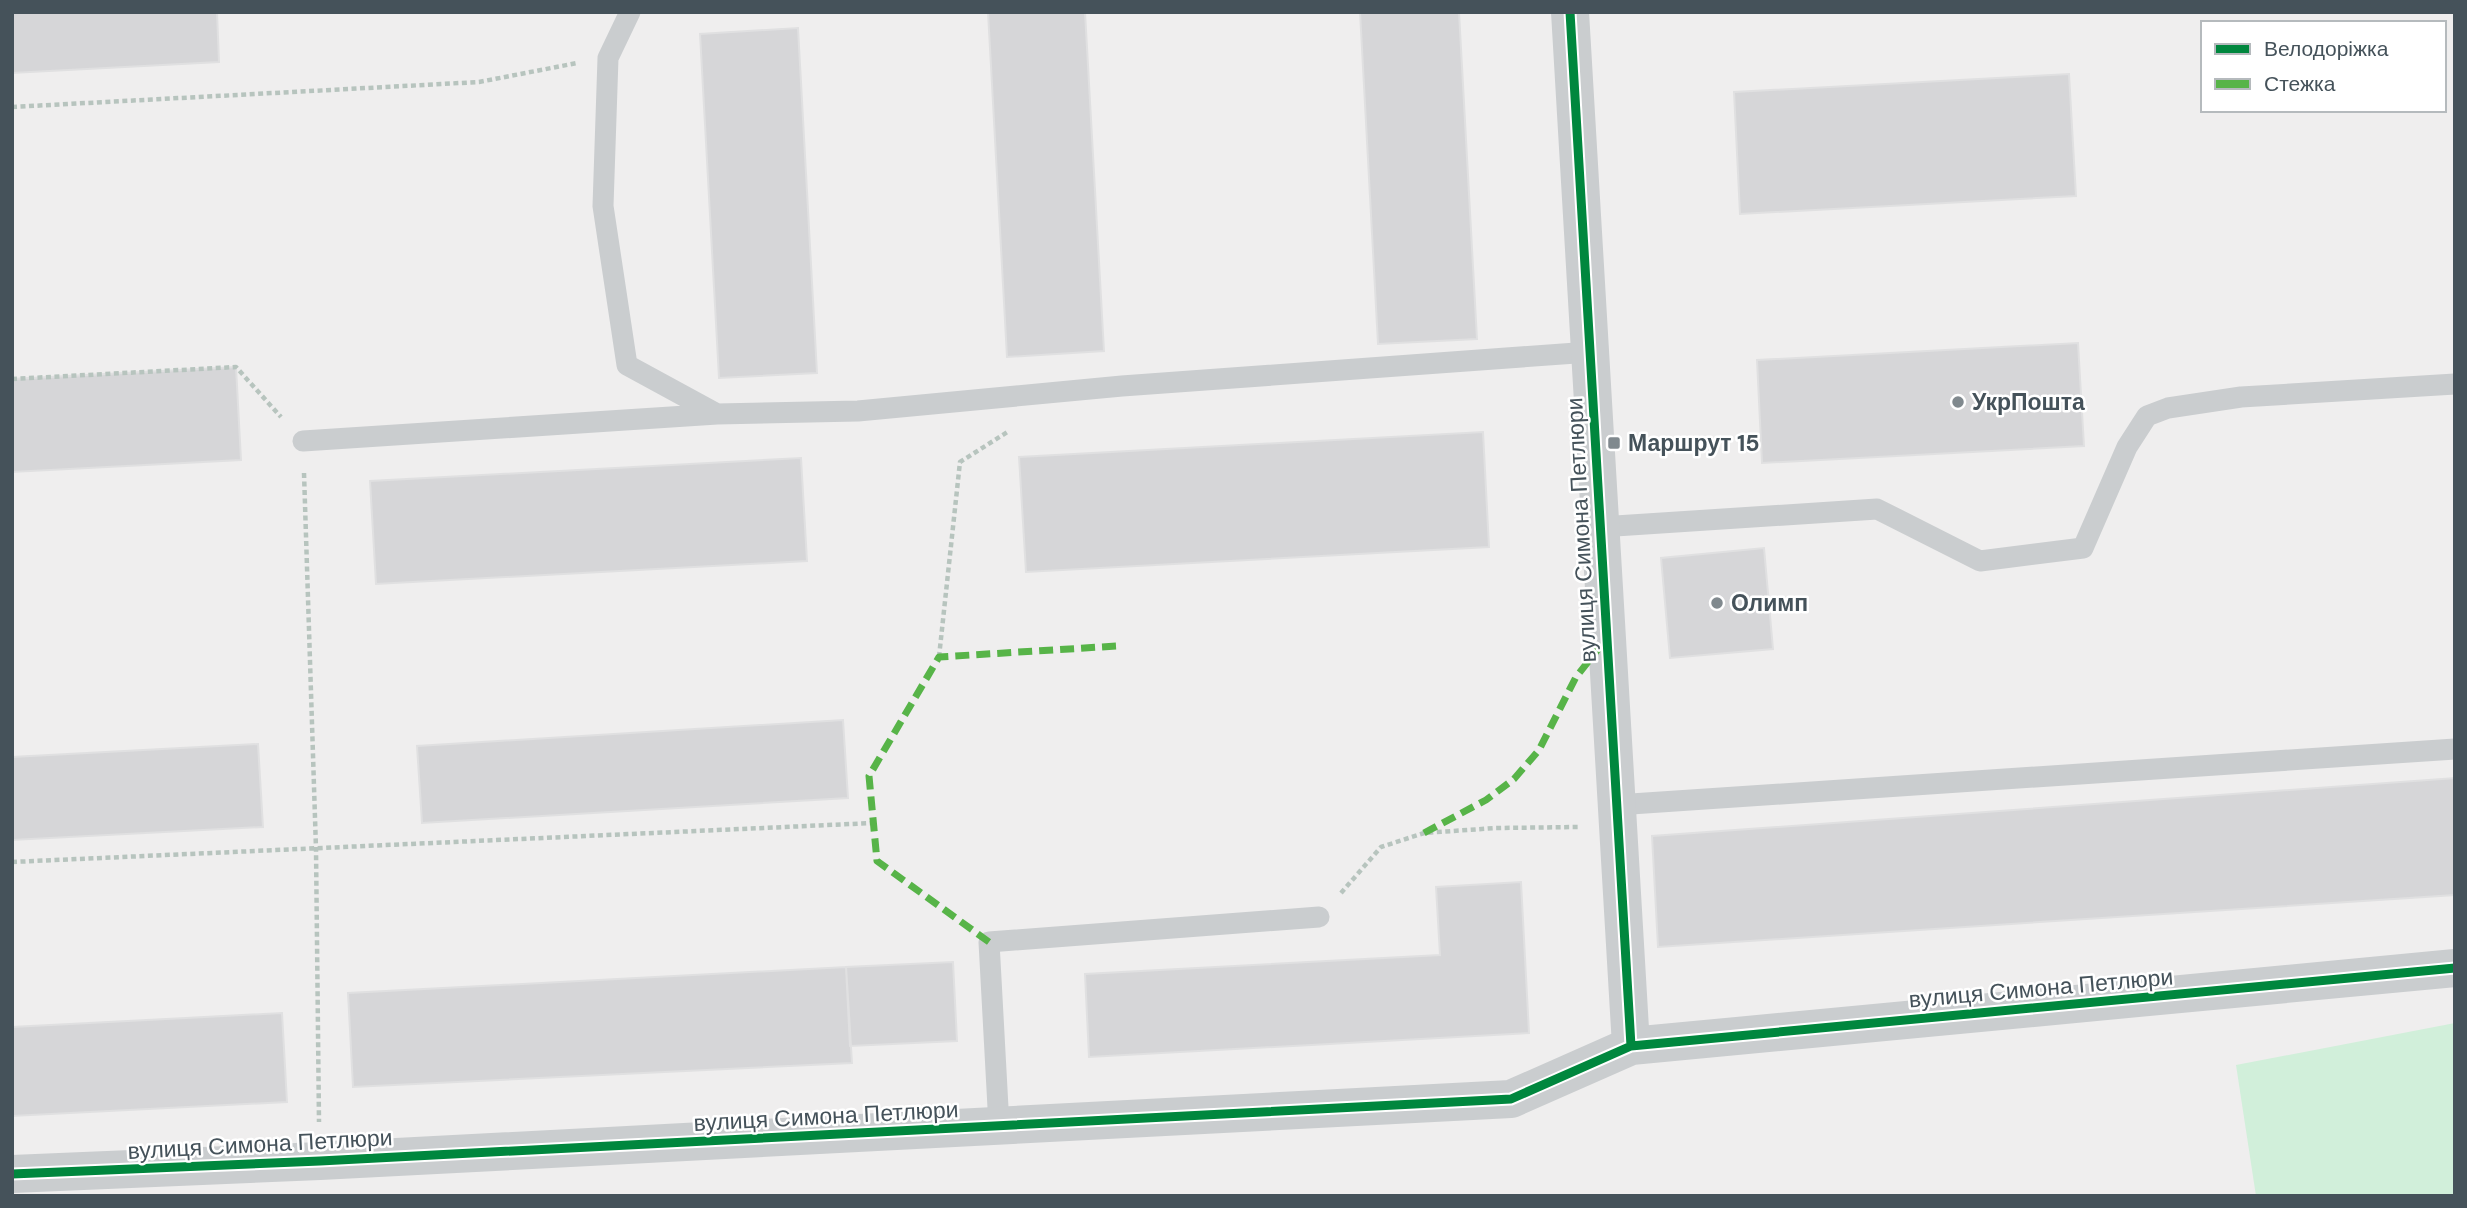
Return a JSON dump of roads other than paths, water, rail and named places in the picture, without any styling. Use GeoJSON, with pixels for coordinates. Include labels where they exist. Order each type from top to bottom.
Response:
{"type":"FeatureCollection","features":[{"type":"Feature","properties":{"kind":"street","name":"вулиця Симона Петлюри"},"geometry":{"type":"LineString","coordinates":[[1570,12],[1632,1046]]}},
{"type":"Feature","properties":{"kind":"street","name":"вулиця Симона Петлюри"},"geometry":{"type":"LineString","coordinates":[[12,1174],[320,1161],[1511,1099],[1632,1046],[2455,968]]}},
{"type":"Feature","properties":{"kind":"lane"},"geometry":{"type":"LineString","coordinates":[[630,12],[608,58],[603,206],[627,365],[717,414]]}},
{"type":"Feature","properties":{"kind":"lane"},"geometry":{"type":"LineString","coordinates":[[303,441],[717,414],[858,411],[1122,386],[1590,352]]}},
{"type":"Feature","properties":{"kind":"lane"},"geometry":{"type":"LineString","coordinates":[[1600,527],[1877,509],[1980,561],[2083,548],[2127,447],[2147,416],[2168,408],[2241,397],[2455,384]]}},
{"type":"Feature","properties":{"kind":"lane"},"geometry":{"type":"LineString","coordinates":[[1617,816],[2455,749]]}},
{"type":"Feature","properties":{"kind":"lane"},"geometry":{"type":"LineString","coordinates":[[999,1126],[989,942],[1319,917]]}},
{"type":"Feature","properties":{"kind":"place","name":"УкрПошта"},"geometry":{"type":"Point","coordinates":[1958,402]}},
{"type":"Feature","properties":{"kind":"place","name":"Маршрут 15"},"geometry":{"type":"Point","coordinates":[1614,443]}},
{"type":"Feature","properties":{"kind":"place","name":"Олимп"},"geometry":{"type":"Point","coordinates":[1717,603]}}]}
